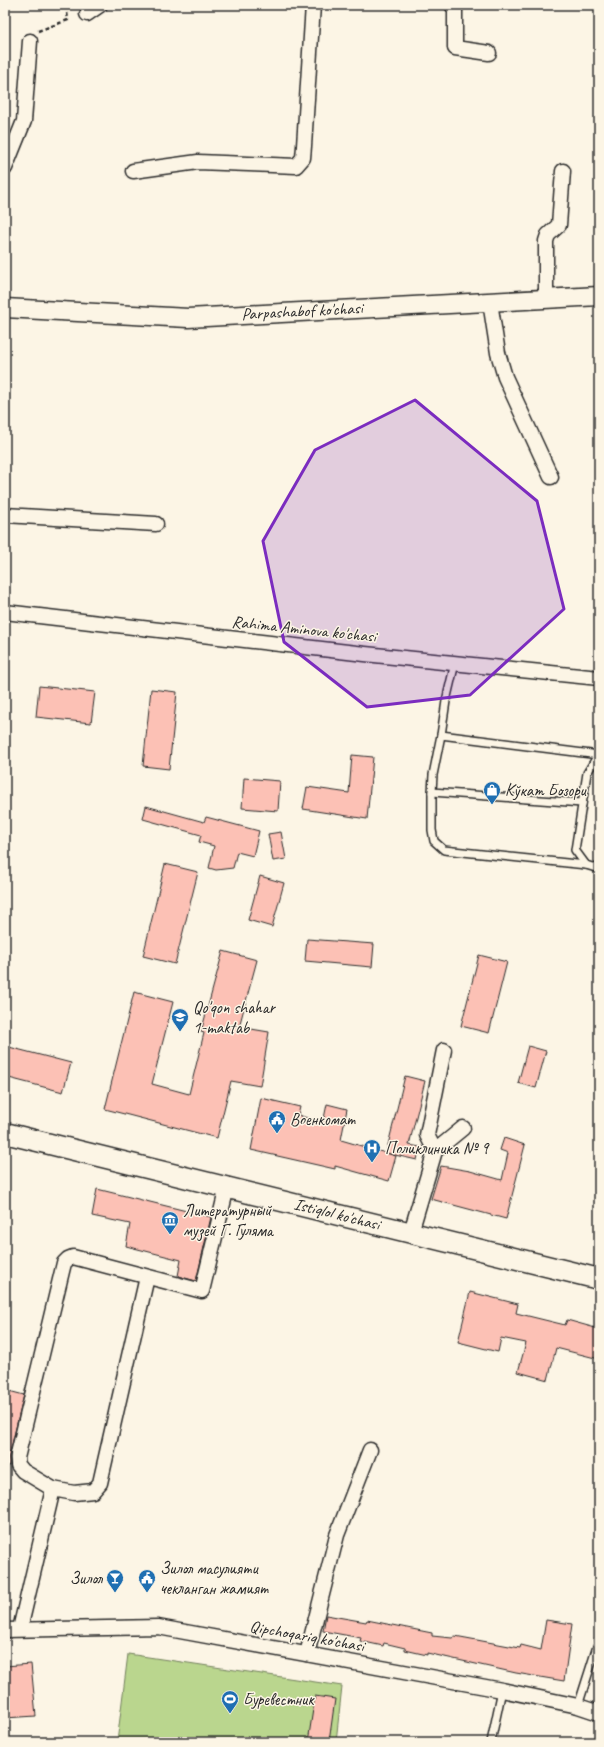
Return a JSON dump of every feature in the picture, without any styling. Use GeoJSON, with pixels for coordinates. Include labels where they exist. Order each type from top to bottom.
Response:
{"type":"FeatureCollection","features":[{"type":"Feature","properties":{"kind":"main road","name":"Istiqlol ko'chasi"},"geometry":{"type":"LineString","coordinates":[[5,1133],[599,1279]]}},
{"type":"Feature","properties":{"kind":"street"},"geometry":{"type":"LineString","coordinates":[[87,14],[100,5]]}},
{"type":"Feature","properties":{"kind":"street"},"geometry":{"type":"LineString","coordinates":[[133,171],[198,162],[296,166],[303,158],[304,152],[313,5]]}},
{"type":"Feature","properties":{"kind":"street"},"geometry":{"type":"LineString","coordinates":[[452,5],[454,10],[455,48],[489,53]]}},
{"type":"Feature","properties":{"kind":"street"},"geometry":{"type":"LineString","coordinates":[[5,168],[24,121],[30,40]]}},
{"type":"Feature","properties":{"kind":"street"},"geometry":{"type":"LineString","coordinates":[[546,299],[546,241],[548,235],[559,225],[563,171]]}},
{"type":"Feature","properties":{"kind":"street","name":"Parpashabof ko'chasi"},"geometry":{"type":"LineString","coordinates":[[5,308],[188,318],[599,296]]}},
{"type":"Feature","properties":{"kind":"street"},"geometry":{"type":"LineString","coordinates":[[490,302],[498,353],[505,376],[551,477]]}},
{"type":"Feature","properties":{"kind":"street"},"geometry":{"type":"LineString","coordinates":[[5,515],[156,524]]}},
{"type":"Feature","properties":{"kind":"street","name":"Rahima Aminova ko'chasi"},"geometry":{"type":"LineString","coordinates":[[5,612],[599,678]]}},
{"type":"Feature","properties":{"kind":"street"},"geometry":{"type":"LineString","coordinates":[[435,1151],[427,1135],[444,1050]]}},
{"type":"Feature","properties":{"kind":"street"},"geometry":{"type":"LineString","coordinates":[[411,1232],[435,1151],[463,1128]]}},
{"type":"Feature","properties":{"kind":"street"},"geometry":{"type":"LineString","coordinates":[[147,1276],[100,1483],[93,1491],[74,1493],[53,1489],[23,1472],[18,1465],[17,1458],[64,1263],[73,1257],[147,1276],[202,1291],[227,1187]]}},
{"type":"Feature","properties":{"kind":"street"},"geometry":{"type":"LineString","coordinates":[[307,1654],[337,1534],[370,1450]]}},
{"type":"Feature","properties":{"kind":"street"},"geometry":{"type":"LineString","coordinates":[[20,1629],[53,1489]]}},
{"type":"Feature","properties":{"kind":"street","name":"Qipchoqariq ko'chasi"},"geometry":{"type":"LineString","coordinates":[[5,1630],[158,1627],[502,1690],[578,1706],[599,1713]]}},
{"type":"Feature","properties":{"kind":"lane"},"geometry":{"type":"LineString","coordinates":[[454,663],[433,775],[432,830],[434,841],[444,850],[586,865],[599,869]]}},
{"type":"Feature","properties":{"kind":"lane"},"geometry":{"type":"LineString","coordinates":[[441,735],[599,755]]}},
{"type":"Feature","properties":{"kind":"lane"},"geometry":{"type":"LineString","coordinates":[[586,865],[575,850],[587,773],[595,760],[599,758]]}},
{"type":"Feature","properties":{"kind":"lane"},"geometry":{"type":"LineString","coordinates":[[432,792],[582,803]]}},
{"type":"Feature","properties":{"kind":"lane"},"geometry":{"type":"LineString","coordinates":[[578,1706],[599,1640]]}},
{"type":"Feature","properties":{"kind":"lane"},"geometry":{"type":"LineString","coordinates":[[491,1742],[502,1690]]}},
{"type":"Feature","properties":{"kind":"path"},"geometry":{"type":"LineString","coordinates":[[30,40],[39,29],[68,20],[66,5]]}},
{"type":"Feature","properties":{"kind":"highlighted area"},"geometry":{"type":"Polygon","coordinates":[[[415,400],[537,501],[564,609],[470,695],[367,707],[284,642],[263,541],[315,450],[415,400]]]}},
{"type":"Feature","properties":{"kind":"green space","name":"Буревестник"},"geometry":{"type":"Polygon","coordinates":[[[128,1654],[342,1686],[336,1742],[117,1742],[128,1654]]]}},
{"type":"Feature","properties":{"kind":"building"},"geometry":{"type":"Polygon","coordinates":[[[39,686],[95,692],[91,723],[36,717],[39,686]]]}},
{"type":"Feature","properties":{"kind":"building"},"geometry":{"type":"Polygon","coordinates":[[[151,689],[177,692],[169,769],[143,766],[151,689]]]}},
{"type":"Feature","properties":{"kind":"building"},"geometry":{"type":"Polygon","coordinates":[[[352,755],[373,757],[367,819],[303,809],[307,787],[349,793],[352,755]]]}},
{"type":"Feature","properties":{"kind":"building"},"geometry":{"type":"Polygon","coordinates":[[[244,778],[280,781],[278,811],[242,808],[244,778]]]}},
{"type":"Feature","properties":{"kind":"building"},"geometry":{"type":"Polygon","coordinates":[[[146,806],[204,822],[206,817],[259,831],[253,856],[237,852],[233,868],[216,870],[209,868],[214,846],[199,842],[201,835],[143,819],[146,806]]]}},
{"type":"Feature","properties":{"kind":"building"},"geometry":{"type":"Polygon","coordinates":[[[281,832],[286,859],[273,861],[268,834],[281,832]]]}},
{"type":"Feature","properties":{"kind":"building"},"geometry":{"type":"Polygon","coordinates":[[[165,864],[198,872],[175,964],[143,956],[165,864]]]}},
{"type":"Feature","properties":{"kind":"building"},"geometry":{"type":"Polygon","coordinates":[[[260,876],[284,883],[272,927],[248,920],[260,876]]]}},
{"type":"Feature","properties":{"kind":"building"},"geometry":{"type":"Polygon","coordinates":[[[307,939],[374,944],[372,967],[305,961],[307,939]]]}},
{"type":"Feature","properties":{"kind":"building"},"geometry":{"type":"Polygon","coordinates":[[[223,951],[257,960],[239,1027],[269,1032],[260,1086],[231,1081],[217,1138],[105,1109],[134,992],[173,1002],[152,1084],[189,1094],[204,1033],[201,1032],[223,951]]]}},
{"type":"Feature","properties":{"kind":"building"},"geometry":{"type":"Polygon","coordinates":[[[479,955],[507,962],[489,1033],[461,1026],[479,955]]]}},
{"type":"Feature","properties":{"kind":"building"},"geometry":{"type":"Polygon","coordinates":[[[5,1046],[71,1063],[63,1092],[5,1077],[5,1046]]]}},
{"type":"Feature","properties":{"kind":"building"},"geometry":{"type":"Polygon","coordinates":[[[528,1046],[546,1051],[536,1088],[518,1083],[528,1046]]]}},
{"type":"Feature","properties":{"kind":"building"},"geometry":{"type":"Polygon","coordinates":[[[405,1076],[425,1081],[409,1145],[420,1147],[417,1160],[386,1153],[405,1076]]]}},
{"type":"Feature","properties":{"kind":"building","name":"Военкомат"},"geometry":{"type":"Polygon","coordinates":[[[261,1098],[300,1107],[298,1115],[323,1123],[327,1104],[347,1109],[341,1140],[396,1156],[389,1181],[335,1166],[335,1169],[251,1150],[261,1098]]]}},
{"type":"Feature","properties":{"kind":"building"},"geometry":{"type":"Polygon","coordinates":[[[504,1138],[525,1145],[506,1219],[431,1199],[441,1166],[470,1171],[502,1180],[508,1153],[500,1150],[504,1138]]]}},
{"type":"Feature","properties":{"kind":"building","name":"Литературный музей Г. Гуляма"},"geometry":{"type":"Polygon","coordinates":[[[97,1189],[211,1217],[196,1281],[178,1276],[181,1260],[126,1246],[130,1224],[92,1216],[97,1189]]]}},
{"type":"Feature","properties":{"kind":"building"},"geometry":{"type":"Polygon","coordinates":[[[470,1292],[518,1304],[516,1313],[565,1325],[567,1320],[599,1329],[599,1359],[556,1348],[548,1380],[518,1372],[526,1343],[501,1338],[498,1352],[458,1342],[470,1292]]]}},
{"type":"Feature","properties":{"kind":"building"},"geometry":{"type":"Polygon","coordinates":[[[5,1390],[24,1395],[9,1456],[9,1466],[5,1465],[5,1390]]]}},
{"type":"Feature","properties":{"kind":"building"},"geometry":{"type":"Polygon","coordinates":[[[326,1615],[366,1622],[367,1620],[432,1633],[432,1636],[452,1638],[455,1636],[520,1648],[521,1645],[541,1650],[546,1620],[572,1624],[564,1681],[516,1673],[427,1653],[427,1655],[384,1643],[383,1646],[360,1641],[361,1638],[323,1631],[326,1615]]]}},
{"type":"Feature","properties":{"kind":"building"},"geometry":{"type":"Polygon","coordinates":[[[31,1664],[36,1716],[5,1718],[5,1666],[31,1664]]]}},
{"type":"Feature","properties":{"kind":"building"},"geometry":{"type":"Polygon","coordinates":[[[315,1696],[335,1699],[329,1742],[308,1742],[315,1696]]]}},
{"type":"Feature","properties":{"kind":"place","name":"Кўкат Бозори"},"geometry":{"type":"Point","coordinates":[492,805]}},
{"type":"Feature","properties":{"kind":"place","name":"Qo'qon shahar 1-maktab"},"geometry":{"type":"Point","coordinates":[180,1032]}},
{"type":"Feature","properties":{"kind":"place","name":"Военкомат"},"geometry":{"type":"Point","coordinates":[277,1134]}},
{"type":"Feature","properties":{"kind":"place","name":"Поликлиника № 9"},"geometry":{"type":"Point","coordinates":[372,1163]}},
{"type":"Feature","properties":{"kind":"place","name":"Литературный музей Г. Гуляма"},"geometry":{"type":"Point","coordinates":[170,1235]}},
{"type":"Feature","properties":{"kind":"place","name":"Зилол"},"geometry":{"type":"Point","coordinates":[115,1593]}},
{"type":"Feature","properties":{"kind":"place","name":"Зилол масулияти чекланган жамият"},"geometry":{"type":"Point","coordinates":[147,1593]}},
{"type":"Feature","properties":{"kind":"place","name":"Буревестник"},"geometry":{"type":"Point","coordinates":[230,1714]}}]}
